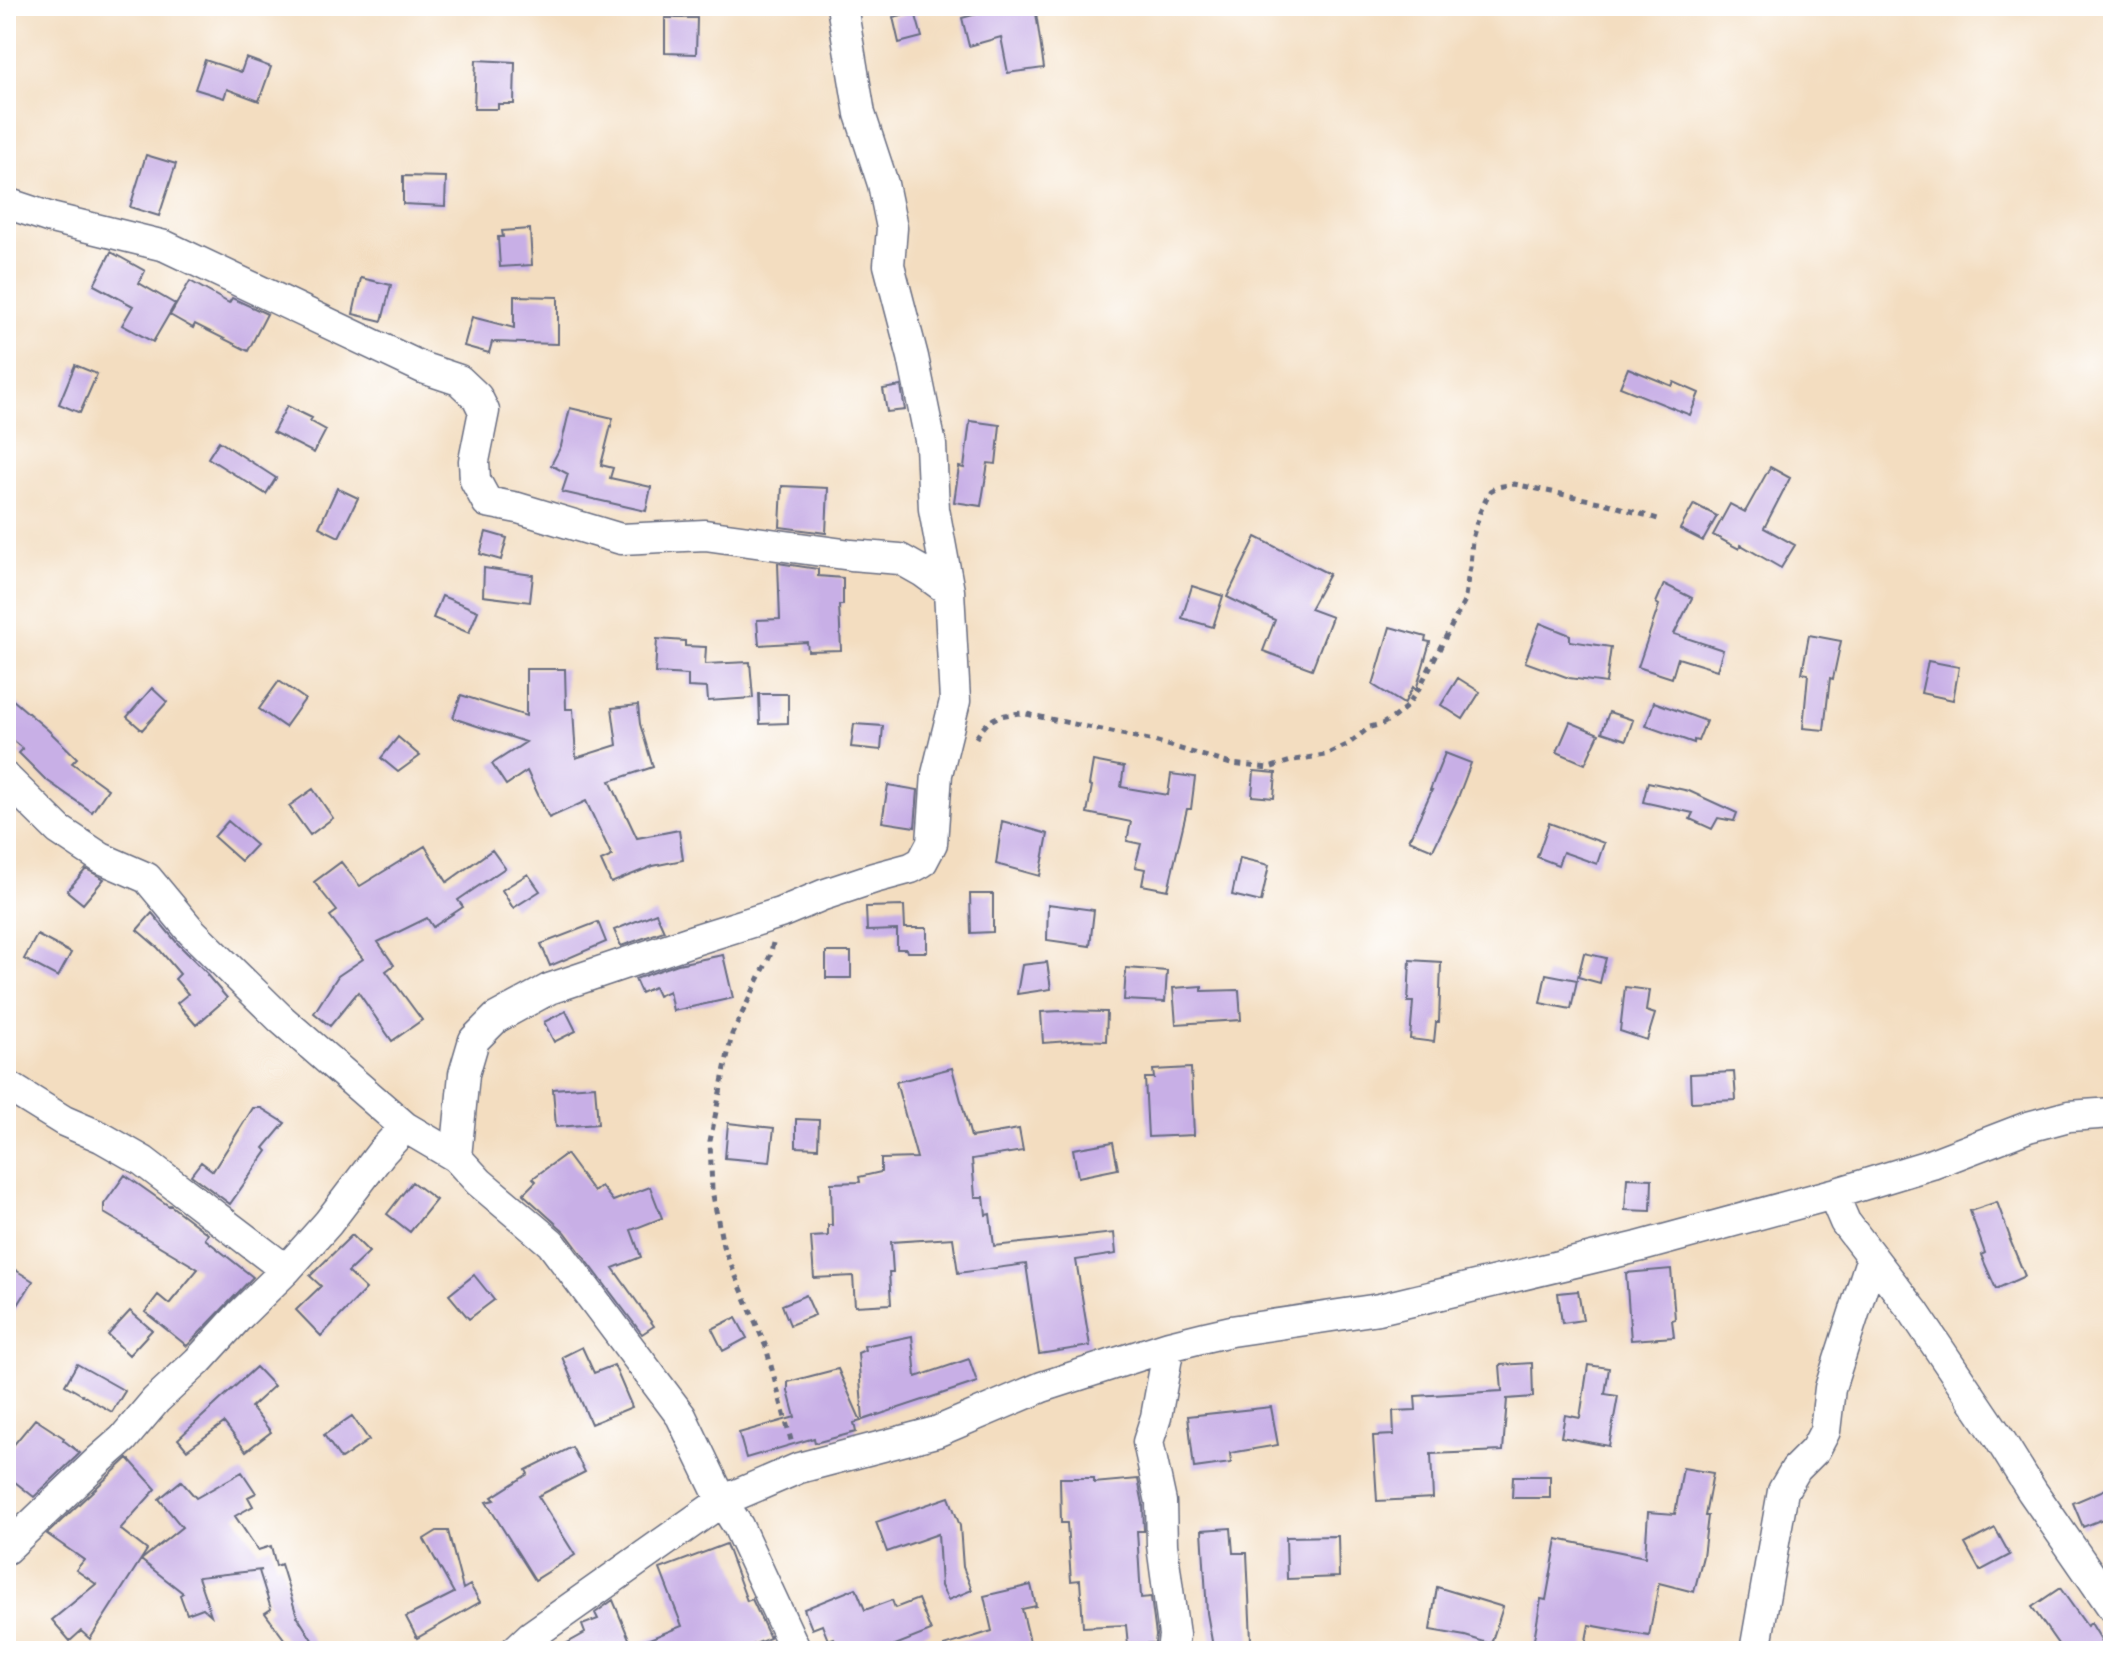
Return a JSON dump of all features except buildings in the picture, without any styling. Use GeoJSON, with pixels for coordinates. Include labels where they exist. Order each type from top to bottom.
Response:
{"type":"FeatureCollection","features":[{"type":"Feature","properties":{"kind":"street"},"geometry":{"type":"LineString","coordinates":[[456,1157],[464,1074],[474,1040],[496,1018],[549,989],[911,868],[922,862],[932,843],[937,774],[955,701],[949,591],[934,509],[931,445],[913,357],[889,265],[892,228],[883,184],[860,114],[842,6]]}},
{"type":"Feature","properties":{"kind":"street"},"geometry":{"type":"LineString","coordinates":[[6,203],[51,218],[165,246],[423,368],[459,380],[477,397],[484,411],[474,461],[475,480],[487,502],[518,508],[621,539],[705,535],[900,559],[949,591]]}},
{"type":"Feature","properties":{"kind":"street"},"geometry":{"type":"LineString","coordinates":[[6,778],[59,830],[101,858],[147,878],[191,931],[281,1019],[405,1127],[456,1157],[479,1182],[551,1243],[681,1416],[722,1501],[738,1526],[796,1651]]}},
{"type":"Feature","properties":{"kind":"street"},"geometry":{"type":"LineString","coordinates":[[6,1085],[64,1121],[101,1137],[143,1161],[286,1270]]}},
{"type":"Feature","properties":{"kind":"street"},"geometry":{"type":"LineString","coordinates":[[515,1651],[531,1636],[722,1501],[799,1468],[936,1432],[1042,1387],[1169,1346],[1231,1331],[1379,1309],[1638,1247],[1932,1164],[2028,1127],[2069,1116],[2113,1113]]}},
{"type":"Feature","properties":{"kind":"street"},"geometry":{"type":"LineString","coordinates":[[6,1549],[123,1439],[156,1400],[286,1270],[405,1127]]}},
{"type":"Feature","properties":{"kind":"street"},"geometry":{"type":"LineString","coordinates":[[1833,1194],[1845,1222],[1914,1312],[2113,1608]]}},
{"type":"Feature","properties":{"kind":"street"},"geometry":{"type":"LineString","coordinates":[[1755,1651],[1783,1491],[1796,1469],[1815,1450],[1825,1431],[1830,1388],[1872,1257]]}},
{"type":"Feature","properties":{"kind":"street"},"geometry":{"type":"LineString","coordinates":[[1169,1346],[1156,1417],[1148,1442],[1161,1502],[1162,1545],[1174,1635],[1172,1651]]}},
{"type":"Feature","properties":{"kind":"path"},"geometry":{"type":"LineString","coordinates":[[974,740],[991,719],[1022,713],[1154,741],[1231,764],[1269,768],[1325,755],[1347,745],[1370,727],[1394,717],[1418,690],[1464,602],[1472,539],[1490,491],[1514,484],[1604,503],[1658,519]]}},
{"type":"Feature","properties":{"kind":"path"},"geometry":{"type":"LineString","coordinates":[[780,913],[770,956],[732,1034],[710,1141],[712,1190],[723,1246],[766,1347],[799,1468]]}}]}
